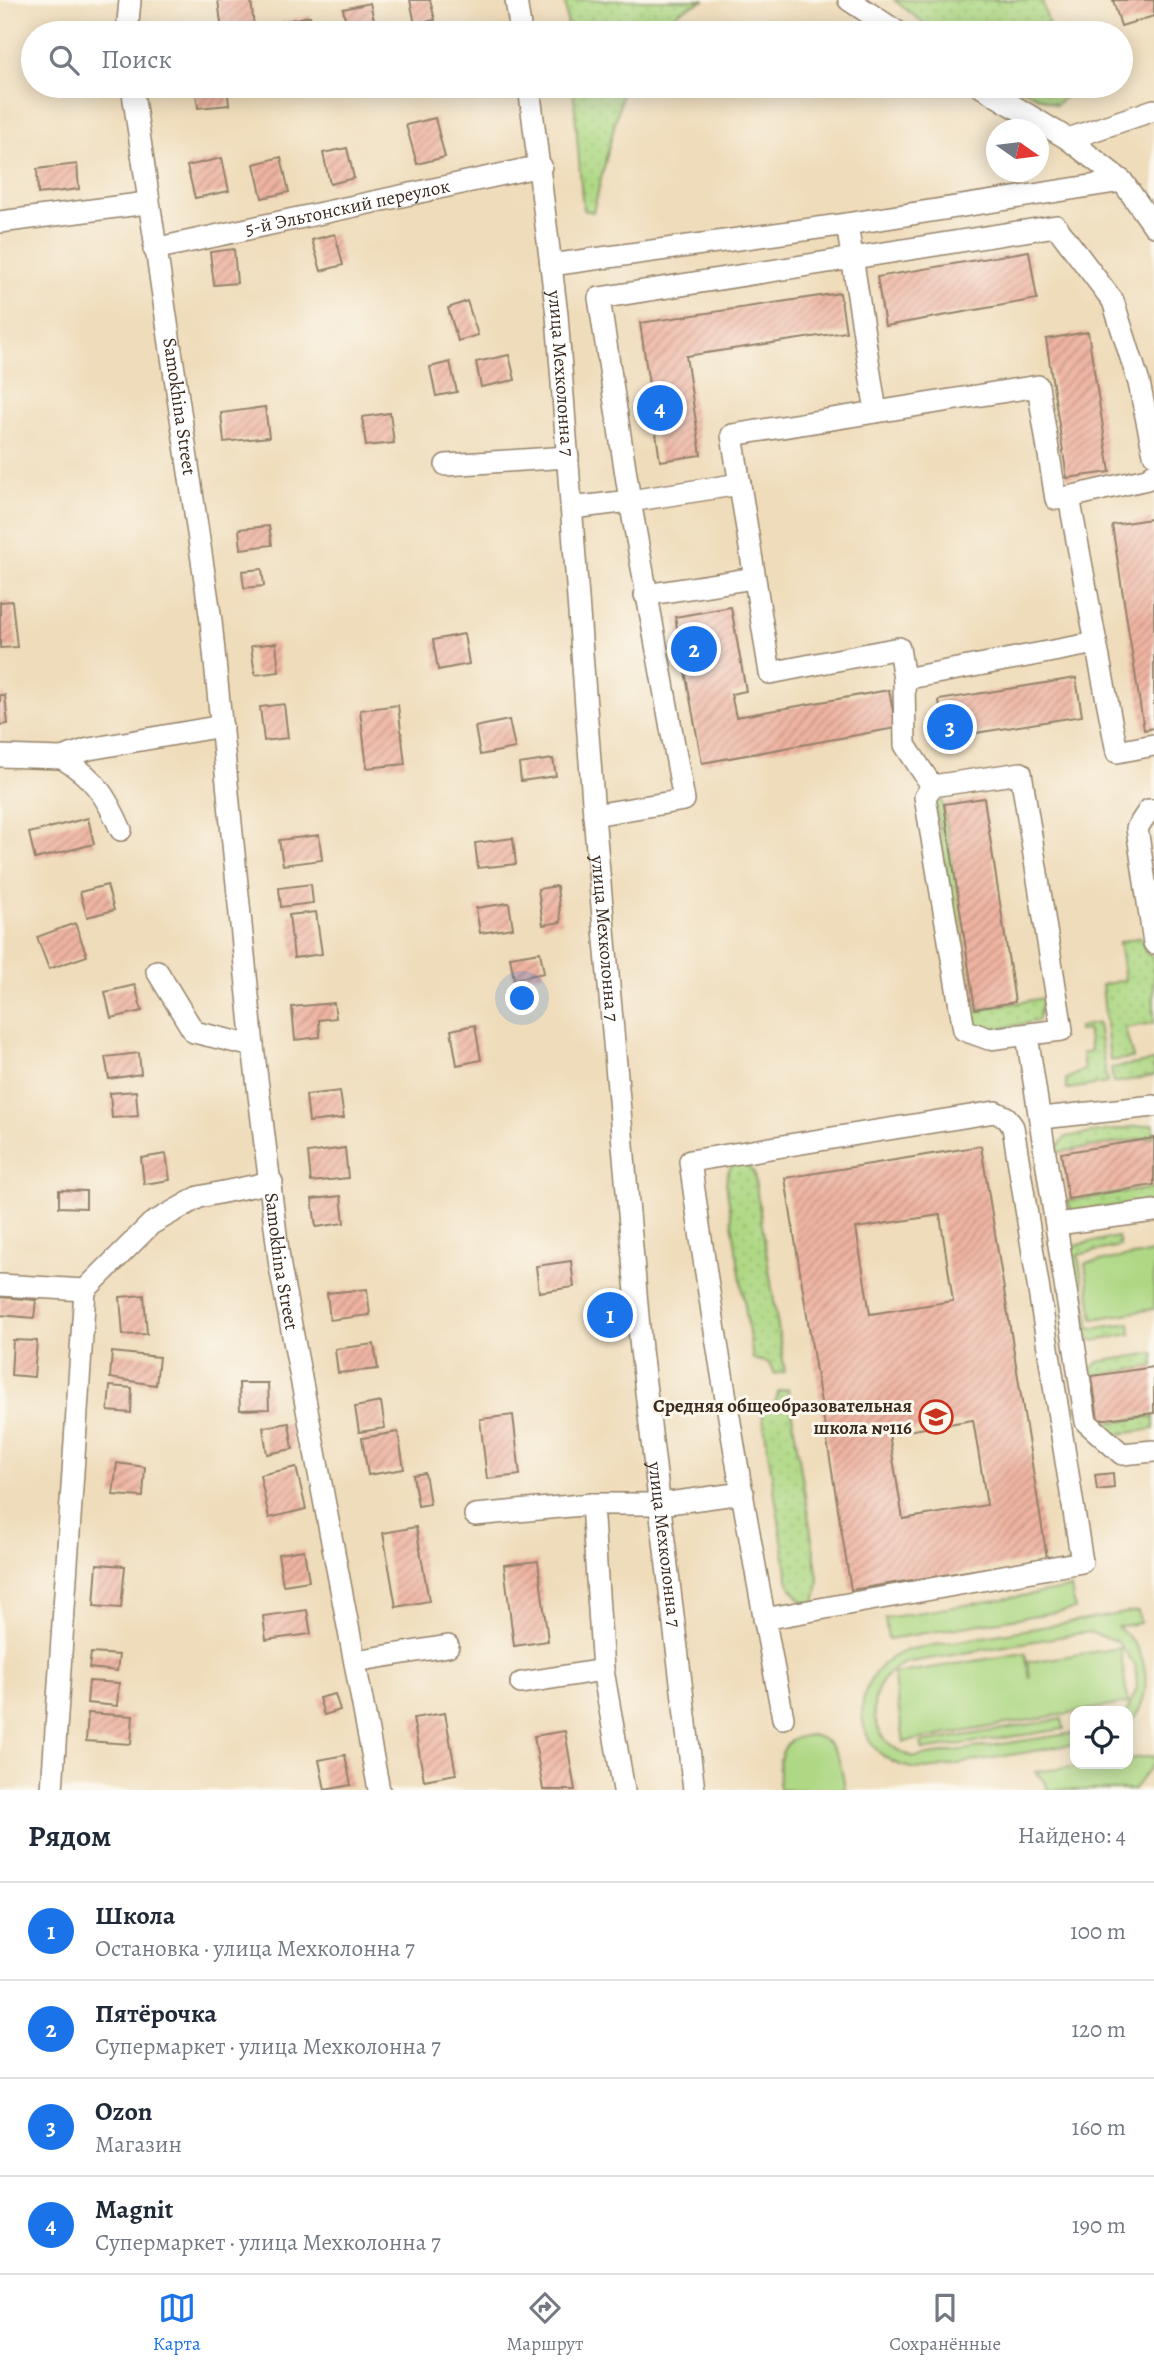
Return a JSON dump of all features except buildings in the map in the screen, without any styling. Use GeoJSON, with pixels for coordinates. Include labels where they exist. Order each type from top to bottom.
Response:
{"type":"FeatureCollection","features":[{"type":"Feature","properties":{"kind":"street"},"geometry":{"type":"LineString","coordinates":[[128,21],[130,0]]}},
{"type":"Feature","properties":{"kind":"street"},"geometry":{"type":"LineString","coordinates":[[516,0],[519,21]]}},
{"type":"Feature","properties":{"kind":"street"},"geometry":{"type":"LineString","coordinates":[[849,0],[881,21]]}},
{"type":"Feature","properties":{"kind":"street","name":"Samokhina Street"},"geometry":{"type":"LineString","coordinates":[[133,98],[211,621],[253,1046],[281,1267],[379,1790]]}},
{"type":"Feature","properties":{"kind":"street","name":"улица Мехколонна 7"},"geometry":{"type":"LineString","coordinates":[[530,98],[541,166],[551,265],[594,815],[642,1350],[694,1790]]}},
{"type":"Feature","properties":{"kind":"street"},"geometry":{"type":"LineString","coordinates":[[1000,98],[1068,139],[1122,181],[1154,226]]}},
{"type":"Feature","properties":{"kind":"street"},"geometry":{"type":"LineString","coordinates":[[1068,139],[1154,110]]}},
{"type":"Feature","properties":{"kind":"street","name":"5-й Эльтонский переулок"},"geometry":{"type":"LineString","coordinates":[[154,249],[541,166]]}},
{"type":"Feature","properties":{"kind":"street"},"geometry":{"type":"LineString","coordinates":[[551,265],[847,224],[1122,181]]}},
{"type":"Feature","properties":{"kind":"street"},"geometry":{"type":"LineString","coordinates":[[0,222],[147,203]]}},
{"type":"Feature","properties":{"kind":"street"},"geometry":{"type":"LineString","coordinates":[[847,224],[876,412]]}},
{"type":"Feature","properties":{"kind":"street"},"geometry":{"type":"LineString","coordinates":[[594,815],[684,800],[645,595],[598,298],[1056,226],[1113,301],[1139,383],[1154,454]]}},
{"type":"Feature","properties":{"kind":"street"},"geometry":{"type":"LineString","coordinates":[[932,786],[905,745],[904,679],[899,648],[769,673],[732,435],[1038,386],[1056,499],[1147,479],[1154,474]]}},
{"type":"Feature","properties":{"kind":"street"},"geometry":{"type":"LineString","coordinates":[[446,465],[568,457]]}},
{"type":"Feature","properties":{"kind":"street"},"geometry":{"type":"LineString","coordinates":[[572,509],[740,484]]}},
{"type":"Feature","properties":{"kind":"street"},"geometry":{"type":"LineString","coordinates":[[1069,497],[1117,752],[1154,745]]}},
{"type":"Feature","properties":{"kind":"street"},"geometry":{"type":"LineString","coordinates":[[645,595],[754,578]]}},
{"type":"Feature","properties":{"kind":"street"},"geometry":{"type":"LineString","coordinates":[[904,679],[1096,643]]}},
{"type":"Feature","properties":{"kind":"street"},"geometry":{"type":"LineString","coordinates":[[0,756],[62,758],[89,748],[222,726]]}},
{"type":"Feature","properties":{"kind":"street"},"geometry":{"type":"LineString","coordinates":[[62,758],[81,770],[106,795],[121,830]]}},
{"type":"Feature","properties":{"kind":"street"},"geometry":{"type":"LineString","coordinates":[[1021,773],[1062,1030],[1027,1035],[989,1040],[964,1030],[925,797],[932,786],[1021,773]]}},
{"type":"Feature","properties":{"kind":"street"},"geometry":{"type":"LineString","coordinates":[[1154,810],[1149,810],[1137,828],[1154,943]]}},
{"type":"Feature","properties":{"kind":"street"},"geometry":{"type":"LineString","coordinates":[[157,971],[194,1032],[253,1046]]}},
{"type":"Feature","properties":{"kind":"street"},"geometry":{"type":"LineString","coordinates":[[1027,1035],[1042,1118],[1086,1422],[1122,1454],[1154,1451]]}},
{"type":"Feature","properties":{"kind":"street"},"geometry":{"type":"LineString","coordinates":[[1042,1118],[1154,1106]]}},
{"type":"Feature","properties":{"kind":"street"},"geometry":{"type":"LineString","coordinates":[[764,1619],[1082,1562],[1013,1127],[1006,1117],[995,1112],[690,1161],[764,1619],[783,1718]]}},
{"type":"Feature","properties":{"kind":"street"},"geometry":{"type":"LineString","coordinates":[[52,1790],[85,1290],[151,1224],[199,1197],[272,1182]]}},
{"type":"Feature","properties":{"kind":"street"},"geometry":{"type":"LineString","coordinates":[[1057,1224],[1154,1211]]}},
{"type":"Feature","properties":{"kind":"street"},"geometry":{"type":"LineString","coordinates":[[0,1285],[85,1290]]}},
{"type":"Feature","properties":{"kind":"street"},"geometry":{"type":"LineString","coordinates":[[475,1515],[592,1504],[661,1504],[743,1493]]}},
{"type":"Feature","properties":{"kind":"street"},"geometry":{"type":"LineString","coordinates":[[592,1504],[603,1670],[624,1790]]}},
{"type":"Feature","properties":{"kind":"street"},"geometry":{"type":"LineString","coordinates":[[355,1661],[448,1646]]}},
{"type":"Feature","properties":{"kind":"street"},"geometry":{"type":"LineString","coordinates":[[521,1684],[603,1670]]}},
{"type":"Feature","properties":{"kind":"green space"},"geometry":{"type":"Polygon","coordinates":[[[565,0],[705,0],[679,11],[671,21],[567,21],[565,0]]]}},
{"type":"Feature","properties":{"kind":"green space"},"geometry":{"type":"Polygon","coordinates":[[[894,0],[1042,0],[1048,21],[921,21],[894,0]]]}},
{"type":"Feature","properties":{"kind":"green space"},"geometry":{"type":"Polygon","coordinates":[[[574,98],[621,98],[593,212],[583,210],[574,98]]]}},
{"type":"Feature","properties":{"kind":"green space"},"geometry":{"type":"Polygon","coordinates":[[[1041,98],[1064,98],[1056,105],[1041,98]]]}},
{"type":"Feature","properties":{"kind":"green space"},"geometry":{"type":"Polygon","coordinates":[[[941,795],[980,1009],[1044,998],[1037,1021],[988,1031],[970,1027],[934,796],[941,795]]]}},
{"type":"Feature","properties":{"kind":"green space"},"geometry":{"type":"Polygon","coordinates":[[[1141,937],[1146,953],[1154,958],[1154,1023],[1125,1028],[1133,1058],[1110,1061],[1102,985],[1125,980],[1119,942],[1141,937]]]}},
{"type":"Feature","properties":{"kind":"green space"},"geometry":{"type":"Polygon","coordinates":[[[1098,1023],[1107,1083],[1066,1088],[1066,1079],[1084,1070],[1082,1053],[1091,1051],[1087,1030],[1078,1031],[1078,1027],[1098,1023]]]}},
{"type":"Feature","properties":{"kind":"green space"},"geometry":{"type":"Polygon","coordinates":[[[1154,1061],[1154,1076],[1113,1083],[1111,1068],[1154,1061]]]}},
{"type":"Feature","properties":{"kind":"green space"},"geometry":{"type":"Polygon","coordinates":[[[1154,1124],[1154,1137],[1058,1152],[1057,1146],[1066,1137],[1154,1124]]]}},
{"type":"Feature","properties":{"kind":"green space"},"geometry":{"type":"Polygon","coordinates":[[[743,1161],[754,1173],[785,1372],[775,1374],[769,1363],[753,1359],[726,1183],[730,1168],[743,1161]]]}},
{"type":"Feature","properties":{"kind":"green space"},"geometry":{"type":"Polygon","coordinates":[[[1154,1188],[1154,1202],[1073,1212],[1067,1201],[1154,1188]]]}},
{"type":"Feature","properties":{"kind":"green space"},"geometry":{"type":"Polygon","coordinates":[[[1118,1237],[1120,1246],[1078,1255],[1090,1329],[1130,1323],[1131,1334],[1094,1341],[1084,1333],[1071,1248],[1118,1237]]]}},
{"type":"Feature","properties":{"kind":"green space"},"geometry":{"type":"Polygon","coordinates":[[[1154,1253],[1154,1309],[1093,1319],[1085,1263],[1154,1253]]]}},
{"type":"Feature","properties":{"kind":"green space"},"geometry":{"type":"Polygon","coordinates":[[[1154,1353],[1154,1366],[1092,1376],[1092,1368],[1098,1362],[1154,1353]]]}},
{"type":"Feature","properties":{"kind":"green space"},"geometry":{"type":"Polygon","coordinates":[[[788,1389],[819,1583],[815,1603],[802,1602],[789,1585],[762,1412],[775,1403],[778,1391],[788,1389]]]}},
{"type":"Feature","properties":{"kind":"green space"},"geometry":{"type":"Polygon","coordinates":[[[1154,1416],[1154,1429],[1114,1435],[1099,1424],[1154,1416]]]}},
{"type":"Feature","properties":{"kind":"green space"},"geometry":{"type":"Polygon","coordinates":[[[1071,1588],[1075,1609],[888,1639],[885,1618],[1071,1588]]]}},
{"type":"Feature","properties":{"kind":"green space"},"geometry":{"type":"Polygon","coordinates":[[[1138,1611],[1140,1623],[1117,1627],[1129,1637],[1143,1661],[1145,1688],[1142,1702],[1133,1720],[1133,1706],[1129,1706],[1137,1688],[1135,1665],[1117,1641],[1088,1632],[905,1663],[890,1672],[880,1685],[874,1713],[878,1728],[886,1740],[899,1751],[915,1757],[1070,1734],[1070,1745],[940,1767],[911,1768],[889,1760],[874,1746],[865,1729],[862,1710],[866,1691],[875,1673],[890,1659],[911,1649],[1138,1611]]]}},
{"type":"Feature","properties":{"kind":"green space"},"geometry":{"type":"Polygon","coordinates":[[[1120,1648],[1128,1703],[1111,1706],[1070,1706],[1070,1713],[904,1742],[893,1674],[1025,1653],[1030,1679],[1028,1662],[1120,1648]]]}},
{"type":"Feature","properties":{"kind":"green space"},"geometry":{"type":"Polygon","coordinates":[[[1062,1719],[1064,1729],[923,1750],[921,1743],[1062,1719]]]}},
{"type":"Feature","properties":{"kind":"green space"},"geometry":{"type":"Polygon","coordinates":[[[812,1735],[821,1738],[834,1749],[840,1763],[845,1790],[780,1790],[780,1761],[786,1746],[793,1740],[812,1735]]]}},
{"type":"Feature","properties":{"kind":"green space"},"geometry":{"type":"Polygon","coordinates":[[[1154,1756],[1154,1763],[1133,1790],[1047,1790],[1046,1782],[1035,1772],[1070,1767],[1133,1769],[1133,1758],[1154,1756]]]}},
{"type":"Feature","properties":{"kind":"place","name":"Magnit"},"geometry":{"type":"Point","coordinates":[660,408]}},
{"type":"Feature","properties":{"kind":"place","name":"Пятёрочка"},"geometry":{"type":"Point","coordinates":[694,649]}},
{"type":"Feature","properties":{"kind":"place","name":"Ozon"},"geometry":{"type":"Point","coordinates":[950,727]}},
{"type":"Feature","properties":{"kind":"place","name":"Школа"},"geometry":{"type":"Point","coordinates":[610,1315]}},
{"type":"Feature","properties":{"kind":"place","name":"Средняя общеобразовательная школа №116"},"geometry":{"type":"Point","coordinates":[936,1417]}}]}
